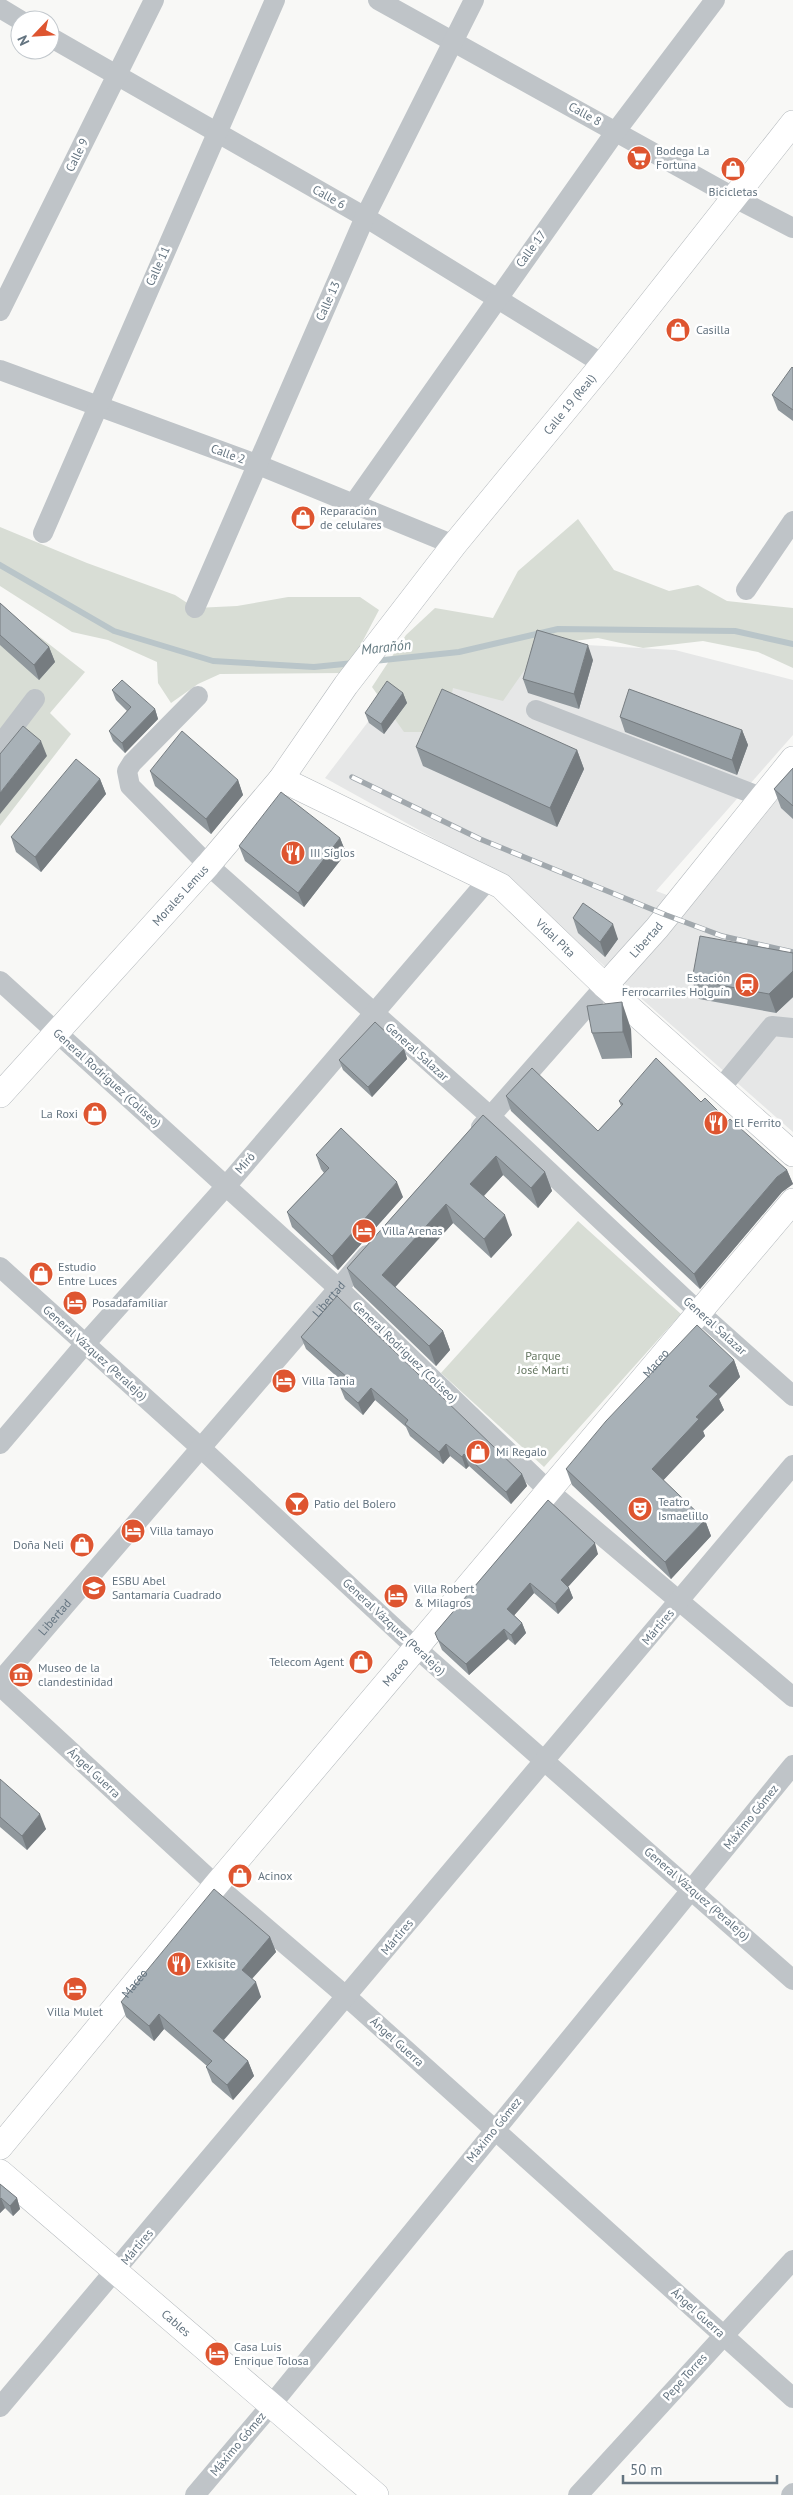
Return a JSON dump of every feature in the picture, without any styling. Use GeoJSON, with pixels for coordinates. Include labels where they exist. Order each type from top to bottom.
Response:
{"type":"FeatureCollection","features":[{"type":"Feature","properties":{"kind":"main road","name":"Calle 19 (Real)"},"geometry":{"type":"LineString","coordinates":[[346,685],[454,545],[603,364],[793,123]]}},
{"type":"Feature","properties":{"kind":"main road","name":"Morales Lemus"},"geometry":{"type":"LineString","coordinates":[[0,1096],[208,866],[281,780],[346,685]]}},
{"type":"Feature","properties":{"kind":"main road","name":"Libertad"},"geometry":{"type":"LineString","coordinates":[[605,986],[657,928],[793,759]]}},
{"type":"Feature","properties":{"kind":"main road","name":"Vidal Pita"},"geometry":{"type":"LineString","coordinates":[[281,780],[501,886],[605,986],[793,1154]]}},
{"type":"Feature","properties":{"kind":"main road","name":"Maceo"},"geometry":{"type":"LineString","coordinates":[[0,2147],[216,1885],[550,1492],[793,1201]]}},
{"type":"Feature","properties":{"kind":"main road","name":"Cables"},"geometry":{"type":"LineString","coordinates":[[0,2172],[376,2495]]}},
{"type":"Feature","properties":{"kind":"street","name":"Calle 9"},"geometry":{"type":"LineString","coordinates":[[0,311],[154,0]]}},
{"type":"Feature","properties":{"kind":"street","name":"Calle 11"},"geometry":{"type":"LineString","coordinates":[[43,533],[275,0]]}},
{"type":"Feature","properties":{"kind":"street","name":"Calle 8"},"geometry":{"type":"LineString","coordinates":[[378,0],[735,198],[793,228]]}},
{"type":"Feature","properties":{"kind":"street","name":"Calle 13"},"geometry":{"type":"LineString","coordinates":[[195,608],[365,217],[474,0]]}},
{"type":"Feature","properties":{"kind":"street","name":"Calle 17"},"geometry":{"type":"LineString","coordinates":[[354,503],[497,297],[616,131],[715,0]]}},
{"type":"Feature","properties":{"kind":"street","name":"Calle 6"},"geometry":{"type":"LineString","coordinates":[[60,43],[216,134],[365,217],[603,364]]}},
{"type":"Feature","properties":{"kind":"street","name":"Calle 2"},"geometry":{"type":"LineString","coordinates":[[0,370],[256,464],[454,545]]}},
{"type":"Feature","properties":{"kind":"street"},"geometry":{"type":"LineString","coordinates":[[746,590],[793,521]]}},
{"type":"Feature","properties":{"kind":"street","name":"General Salazar"},"geometry":{"type":"LineString","coordinates":[[198,696],[127,771],[130,786],[208,866],[490,1117],[700,1313],[793,1396]]}},
{"type":"Feature","properties":{"kind":"street"},"geometry":{"type":"LineString","coordinates":[[0,745],[35,699]]}},
{"type":"Feature","properties":{"kind":"street"},"geometry":{"type":"LineString","coordinates":[[536,710],[761,797]]}},
{"type":"Feature","properties":{"kind":"street","name":"Miró"},"geometry":{"type":"LineString","coordinates":[[0,1444],[85,1344],[227,1185],[488,880]]}},
{"type":"Feature","properties":{"kind":"street","name":"General Rodríguez (Coliseo)"},"geometry":{"type":"LineString","coordinates":[[0,981],[227,1185],[338,1288],[550,1492],[793,1697]]}},
{"type":"Feature","properties":{"kind":"street","name":"Libertad"},"geometry":{"type":"LineString","coordinates":[[471,1140],[605,986]]}},
{"type":"Feature","properties":{"kind":"street"},"geometry":{"type":"LineString","coordinates":[[720,1089],[772,1026],[793,1028]]}},
{"type":"Feature","properties":{"kind":"street","name":"Libertad"},"geometry":{"type":"LineString","coordinates":[[0,1681],[378,1244]]}},
{"type":"Feature","properties":{"kind":"street","name":"General Vázquez (Peralejo)"},"geometry":{"type":"LineString","coordinates":[[0,1267],[202,1449],[416,1648],[793,1980]]}},
{"type":"Feature","properties":{"kind":"street","name":"Mártires"},"geometry":{"type":"LineString","coordinates":[[0,2407],[545,1762],[793,1465]]}},
{"type":"Feature","properties":{"kind":"street","name":"Ángel Guerra"},"geometry":{"type":"LineString","coordinates":[[0,1686],[216,1885],[347,1997],[793,2398]]}},
{"type":"Feature","properties":{"kind":"street","name":"Máximo Gómez"},"geometry":{"type":"LineString","coordinates":[[195,2495],[272,2404],[793,1765]]}},
{"type":"Feature","properties":{"kind":"street","name":"Pepe Torres"},"geometry":{"type":"LineString","coordinates":[[578,2495],[793,2260]]}},
{"type":"Feature","properties":{"kind":"shaded area"},"geometry":{"type":"Polygon","coordinates":[[[569,644],[675,650],[793,680],[793,735],[656,891],[689,903],[753,824],[793,780],[793,1132],[502,876],[325,778],[391,692],[569,644]]]}},
{"type":"Feature","properties":{"kind":"green space"},"geometry":{"type":"Polygon","coordinates":[[[578,519],[614,570],[669,591],[698,585],[727,601],[793,608],[793,668],[758,652],[703,641],[643,648],[598,638],[542,645],[503,701],[453,688],[449,708],[438,732],[404,732],[372,687],[406,635],[435,608],[493,618],[518,571],[578,519]]]}},
{"type":"Feature","properties":{"kind":"green space"},"geometry":{"type":"Polygon","coordinates":[[[0,527],[87,563],[175,595],[195,608],[237,606],[288,597],[360,597],[379,610],[358,650],[343,673],[220,674],[198,684],[171,703],[158,683],[157,662],[108,640],[72,632],[0,586],[0,527]]]}},
{"type":"Feature","properties":{"kind":"green space"},"geometry":{"type":"Polygon","coordinates":[[[0,606],[85,672],[50,713],[71,734],[0,826],[0,606]]]}},
{"type":"Feature","properties":{"kind":"green space","name":"Parque José Martí"},"geometry":{"type":"Polygon","coordinates":[[[578,1221],[681,1314],[544,1467],[441,1373],[578,1221]]]}},
{"type":"Feature","properties":{"kind":"building"},"geometry":{"type":"Polygon","coordinates":[[[793,368],[793,410],[772,395],[793,368]]]}},
{"type":"Feature","properties":{"kind":"building"},"geometry":{"type":"Polygon","coordinates":[[[0,603],[49,647],[34,665],[0,635],[0,603]]]}},
{"type":"Feature","properties":{"kind":"building"},"geometry":{"type":"Polygon","coordinates":[[[537,630],[588,645],[574,694],[523,679],[537,630]]]}},
{"type":"Feature","properties":{"kind":"building"},"geometry":{"type":"Polygon","coordinates":[[[122,680],[155,709],[122,743],[109,731],[131,707],[112,690],[122,680]]]}},
{"type":"Feature","properties":{"kind":"building"},"geometry":{"type":"Polygon","coordinates":[[[387,681],[403,693],[381,724],[365,713],[387,681]]]}},
{"type":"Feature","properties":{"kind":"building"},"geometry":{"type":"Polygon","coordinates":[[[442,689],[577,750],[550,808],[416,747],[442,689]]]}},
{"type":"Feature","properties":{"kind":"building"},"geometry":{"type":"Polygon","coordinates":[[[629,689],[742,730],[732,760],[620,717],[629,689]]]}},
{"type":"Feature","properties":{"kind":"building"},"geometry":{"type":"Polygon","coordinates":[[[23,726],[41,741],[0,793],[0,754],[23,726]]]}},
{"type":"Feature","properties":{"kind":"building"},"geometry":{"type":"Polygon","coordinates":[[[182,731],[238,780],[206,819],[150,771],[182,731]]]}},
{"type":"Feature","properties":{"kind":"building"},"geometry":{"type":"Polygon","coordinates":[[[76,759],[100,779],[35,857],[11,837],[76,759]]]}},
{"type":"Feature","properties":{"kind":"building"},"geometry":{"type":"Polygon","coordinates":[[[793,768],[793,806],[774,789],[793,768]]]}},
{"type":"Feature","properties":{"kind":"building"},"geometry":{"type":"Polygon","coordinates":[[[281,792],[340,838],[298,893],[239,846],[281,792]]]}},
{"type":"Feature","properties":{"kind":"building"},"geometry":{"type":"Polygon","coordinates":[[[583,903],[613,924],[600,942],[573,918],[583,903]]]}},
{"type":"Feature","properties":{"kind":"building"},"geometry":{"type":"Polygon","coordinates":[[[700,936],[793,953],[793,971],[769,994],[692,980],[700,936]]]}},
{"type":"Feature","properties":{"kind":"building"},"geometry":{"type":"Polygon","coordinates":[[[622,1002],[623,1032],[592,1033],[587,1006],[622,1002]]]}},
{"type":"Feature","properties":{"kind":"building"},"geometry":{"type":"Polygon","coordinates":[[[375,1022],[404,1049],[368,1087],[339,1060],[375,1022]]]}},
{"type":"Feature","properties":{"kind":"building"},"geometry":{"type":"Polygon","coordinates":[[[656,1058],[701,1102],[705,1098],[728,1121],[730,1119],[787,1170],[777,1177],[694,1274],[506,1096],[532,1068],[598,1131],[623,1104],[619,1101],[656,1058]]]}},
{"type":"Feature","properties":{"kind":"building"},"geometry":{"type":"Polygon","coordinates":[[[483,1115],[545,1172],[531,1188],[496,1156],[470,1184],[505,1215],[484,1239],[446,1204],[382,1275],[443,1331],[429,1346],[347,1268],[483,1115]]]}},
{"type":"Feature","properties":{"kind":"building"},"geometry":{"type":"Polygon","coordinates":[[[341,1128],[397,1182],[332,1256],[287,1212],[329,1168],[316,1155],[341,1128]]]}},
{"type":"Feature","properties":{"kind":"building"},"geometry":{"type":"Polygon","coordinates":[[[337,1296],[522,1474],[506,1492],[464,1454],[462,1457],[446,1444],[439,1452],[405,1424],[408,1420],[371,1388],[358,1403],[340,1387],[348,1378],[301,1337],[337,1296]]]}},
{"type":"Feature","properties":{"kind":"building"},"geometry":{"type":"Polygon","coordinates":[[[697,1325],[734,1360],[709,1386],[718,1394],[696,1417],[699,1419],[652,1469],[705,1520],[665,1562],[566,1469],[606,1421],[697,1325]]]}},
{"type":"Feature","properties":{"kind":"building"},"geometry":{"type":"Polygon","coordinates":[[[548,1500],[595,1543],[561,1580],[569,1588],[555,1604],[530,1583],[507,1609],[522,1623],[511,1635],[504,1629],[466,1664],[438,1640],[435,1633],[548,1500]]]}},
{"type":"Feature","properties":{"kind":"building"},"geometry":{"type":"Polygon","coordinates":[[[0,1779],[40,1814],[22,1836],[0,1817],[0,1779]]]}},
{"type":"Feature","properties":{"kind":"building"},"geometry":{"type":"Polygon","coordinates":[[[214,1889],[270,1937],[242,1970],[256,1982],[213,2031],[248,2061],[227,2085],[206,2067],[212,2061],[159,2014],[149,2026],[121,2002],[214,1889]]]}},
{"type":"Feature","properties":{"kind":"building"},"geometry":{"type":"Polygon","coordinates":[[[0,2184],[17,2198],[10,2206],[0,2199],[0,2184]]]}},
{"type":"Feature","properties":{"kind":"waterway","name":"Marañón"},"geometry":{"type":"LineString","coordinates":[[0,565],[114,631],[213,661],[314,667],[354,663]]}},
{"type":"Feature","properties":{"kind":"waterway","name":"Marañón"},"geometry":{"type":"LineString","coordinates":[[374,661],[459,652],[558,629],[735,631],[793,644]]}},
{"type":"Feature","properties":{"kind":"railway"},"geometry":{"type":"LineString","coordinates":[[352,777],[480,839],[666,915],[722,936],[793,952]]}},
{"type":"Feature","properties":{"kind":"place","name":"Bodega La Fortuna"},"geometry":{"type":"Point","coordinates":[639,158]}},
{"type":"Feature","properties":{"kind":"place","name":"Bicicletas"},"geometry":{"type":"Point","coordinates":[733,169]}},
{"type":"Feature","properties":{"kind":"place","name":"Casilla"},"geometry":{"type":"Point","coordinates":[678,330]}},
{"type":"Feature","properties":{"kind":"place","name":"Reparación de celulares"},"geometry":{"type":"Point","coordinates":[303,518]}},
{"type":"Feature","properties":{"kind":"place","name":"III Siglos"},"geometry":{"type":"Point","coordinates":[293,853]}},
{"type":"Feature","properties":{"kind":"place","name":"Estación Ferrocarriles Holguín"},"geometry":{"type":"Point","coordinates":[747,985]}},
{"type":"Feature","properties":{"kind":"place","name":"La Roxi"},"geometry":{"type":"Point","coordinates":[95,1114]}},
{"type":"Feature","properties":{"kind":"place","name":"El Ferrito"},"geometry":{"type":"Point","coordinates":[716,1123]}},
{"type":"Feature","properties":{"kind":"place","name":"Villa Arenas"},"geometry":{"type":"Point","coordinates":[364,1231]}},
{"type":"Feature","properties":{"kind":"place","name":"Estudio Entre Luces"},"geometry":{"type":"Point","coordinates":[41,1274]}},
{"type":"Feature","properties":{"kind":"place","name":"Posadafamiliar"},"geometry":{"type":"Point","coordinates":[75,1303]}},
{"type":"Feature","properties":{"kind":"place","name":"Villa Tania"},"geometry":{"type":"Point","coordinates":[284,1381]}},
{"type":"Feature","properties":{"kind":"place","name":"Mi Regalo"},"geometry":{"type":"Point","coordinates":[478,1452]}},
{"type":"Feature","properties":{"kind":"place","name":"Patio del Bolero"},"geometry":{"type":"Point","coordinates":[297,1504]}},
{"type":"Feature","properties":{"kind":"place","name":"Teatro Ismaelillo"},"geometry":{"type":"Point","coordinates":[640,1509]}},
{"type":"Feature","properties":{"kind":"place","name":"Villa tamayo"},"geometry":{"type":"Point","coordinates":[133,1531]}},
{"type":"Feature","properties":{"kind":"place","name":"Doña Neli"},"geometry":{"type":"Point","coordinates":[82,1545]}},
{"type":"Feature","properties":{"kind":"place","name":"ESBU Abel Santamaría Cuadrado"},"geometry":{"type":"Point","coordinates":[94,1588]}},
{"type":"Feature","properties":{"kind":"place","name":"Villa Robert & Milagros"},"geometry":{"type":"Point","coordinates":[396,1596]}},
{"type":"Feature","properties":{"kind":"place","name":"Telecom Agent"},"geometry":{"type":"Point","coordinates":[361,1662]}},
{"type":"Feature","properties":{"kind":"place","name":"Museo de la clandestinidad"},"geometry":{"type":"Point","coordinates":[21,1675]}},
{"type":"Feature","properties":{"kind":"place","name":"Acinox"},"geometry":{"type":"Point","coordinates":[240,1876]}},
{"type":"Feature","properties":{"kind":"place","name":"Exkisite"},"geometry":{"type":"Point","coordinates":[179,1964]}},
{"type":"Feature","properties":{"kind":"place","name":"Villa Mulet"},"geometry":{"type":"Point","coordinates":[75,1989]}},
{"type":"Feature","properties":{"kind":"place","name":"Casa Luis Enrique Tolosa"},"geometry":{"type":"Point","coordinates":[217,2354]}}]}
